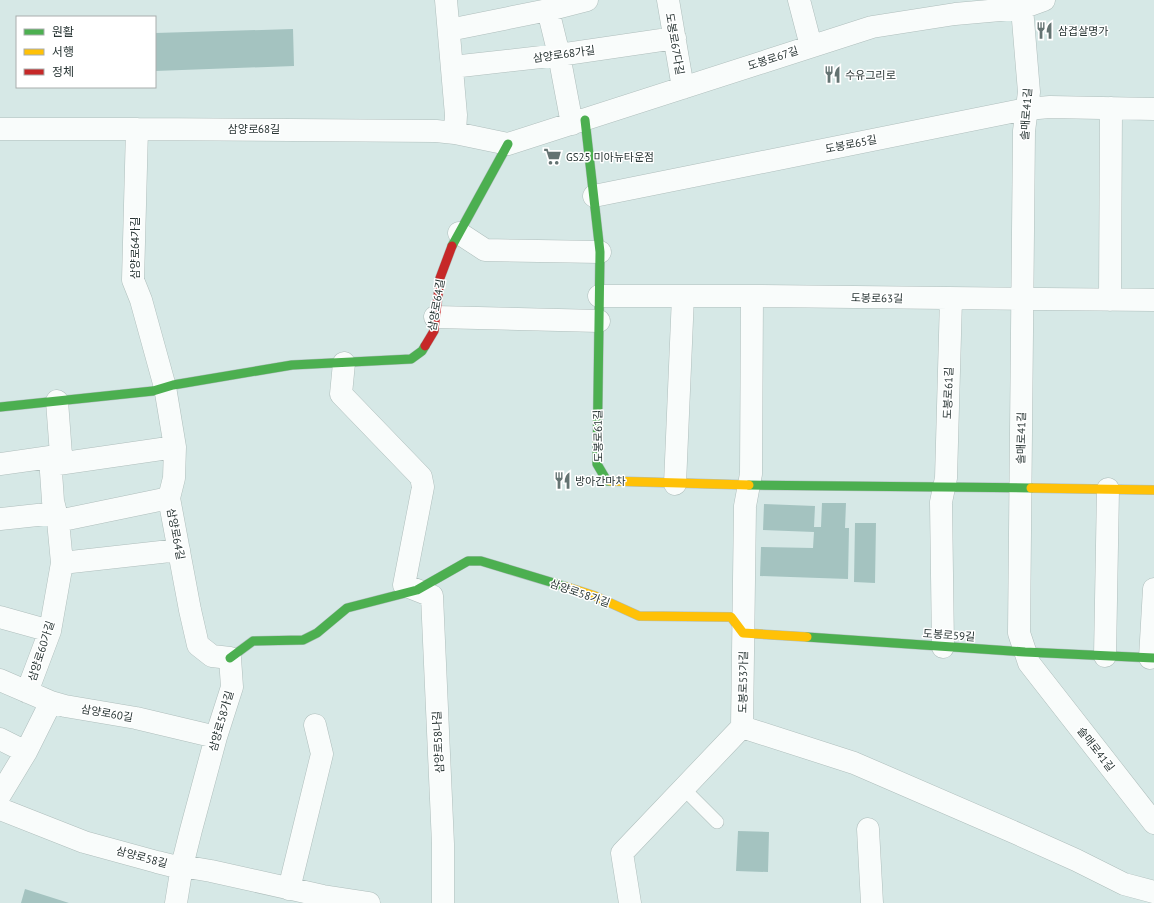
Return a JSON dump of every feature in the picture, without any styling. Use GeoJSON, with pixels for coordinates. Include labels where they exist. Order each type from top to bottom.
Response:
{"type":"FeatureCollection","features":[{"type":"Feature","properties":{"kind":"street"},"geometry":{"type":"LineString","coordinates":[[446,0],[456,115],[455,133]]}},
{"type":"Feature","properties":{"kind":"street"},"geometry":{"type":"LineString","coordinates":[[449,30],[504,9],[548,10],[587,0]]}},
{"type":"Feature","properties":{"kind":"street"},"geometry":{"type":"LineString","coordinates":[[596,0],[604,0]]}},
{"type":"Feature","properties":{"kind":"street","name":"도봉로67다길"},"geometry":{"type":"LineString","coordinates":[[668,0],[683,88]]}},
{"type":"Feature","properties":{"kind":"street"},"geometry":{"type":"LineString","coordinates":[[799,0],[811,46]]}},
{"type":"Feature","properties":{"kind":"street","name":"도봉로67길"},"geometry":{"type":"LineString","coordinates":[[508,144],[872,27],[1044,0]]}},
{"type":"Feature","properties":{"kind":"street","name":"솔매로41길"},"geometry":{"type":"LineString","coordinates":[[1019,4],[1028,92],[1024,131],[1019,632],[1029,662],[1154,824]]}},
{"type":"Feature","properties":{"kind":"street"},"geometry":{"type":"LineString","coordinates":[[548,10],[559,55],[579,122]]}},
{"type":"Feature","properties":{"kind":"street","name":"삼양로68가길"},"geometry":{"type":"LineString","coordinates":[[452,67],[559,55],[675,38]]}},
{"type":"Feature","properties":{"kind":"street","name":"도봉로65길"},"geometry":{"type":"LineString","coordinates":[[594,196],[1026,109],[1050,107],[1154,109]]}},
{"type":"Feature","properties":{"kind":"street"},"geometry":{"type":"LineString","coordinates":[[1110,300],[1111,108]]}},
{"type":"Feature","properties":{"kind":"street","name":"도봉로61길"},"geometry":{"type":"LineString","coordinates":[[579,122],[594,196],[600,252],[597,464],[607,481],[675,484],[1154,490]]}},
{"type":"Feature","properties":{"kind":"street","name":"삼양로68길"},"geometry":{"type":"LineString","coordinates":[[0,130],[137,129],[436,131],[455,133],[508,144]]}},
{"type":"Feature","properties":{"kind":"street","name":"삼양로64가길"},"geometry":{"type":"LineString","coordinates":[[137,129],[133,280],[141,300],[165,387]]}},
{"type":"Feature","properties":{"kind":"street","name":"삼양로64길"},"geometry":{"type":"LineString","coordinates":[[0,407],[154,391],[187,382],[292,365],[411,359],[422,351],[434,331],[440,278],[450,251],[508,144]]}},
{"type":"Feature","properties":{"kind":"street"},"geometry":{"type":"LineString","coordinates":[[459,233],[485,250],[600,252]]}},
{"type":"Feature","properties":{"kind":"street","name":"도봉로63길"},"geometry":{"type":"LineString","coordinates":[[599,296],[1154,300]]}},
{"type":"Feature","properties":{"kind":"street"},"geometry":{"type":"LineString","coordinates":[[675,484],[683,296]]}},
{"type":"Feature","properties":{"kind":"street"},"geometry":{"type":"LineString","coordinates":[[749,485],[751,474],[752,296]]}},
{"type":"Feature","properties":{"kind":"street","name":"도봉로61길"},"geometry":{"type":"LineString","coordinates":[[943,647],[941,502],[946,478],[951,299]]}},
{"type":"Feature","properties":{"kind":"street"},"geometry":{"type":"LineString","coordinates":[[435,317],[599,321]]}},
{"type":"Feature","properties":{"kind":"street"},"geometry":{"type":"LineString","coordinates":[[344,363],[341,394],[421,477],[423,487],[404,585],[417,590]]}},
{"type":"Feature","properties":{"kind":"street","name":"삼양로64길"},"geometry":{"type":"LineString","coordinates":[[165,387],[175,447],[174,478],[169,498],[198,645],[212,656],[230,658]]}},
{"type":"Feature","properties":{"kind":"street"},"geometry":{"type":"LineString","coordinates":[[51,461],[61,455],[57,401]]}},
{"type":"Feature","properties":{"kind":"street"},"geometry":{"type":"LineString","coordinates":[[0,464],[51,461],[175,447]]}},
{"type":"Feature","properties":{"kind":"street","name":"삼양로60가길"},"geometry":{"type":"LineString","coordinates":[[27,692],[50,632],[62,563],[57,517],[53,501],[51,461]]}},
{"type":"Feature","properties":{"kind":"street","name":"도봉로53가길"},"geometry":{"type":"LineString","coordinates":[[630,903],[622,854],[742,727],[745,506],[749,485]]}},
{"type":"Feature","properties":{"kind":"street"},"geometry":{"type":"LineString","coordinates":[[1105,656],[1108,489]]}},
{"type":"Feature","properties":{"kind":"street"},"geometry":{"type":"LineString","coordinates":[[0,519],[57,517],[169,498]]}},
{"type":"Feature","properties":{"kind":"street"},"geometry":{"type":"LineString","coordinates":[[62,563],[179,550]]}},
{"type":"Feature","properties":{"kind":"street","name":"삼양로58가길"},"geometry":{"type":"LineString","coordinates":[[176,903],[182,866],[216,737],[232,687],[230,658],[253,641],[303,640],[317,633],[347,608],[417,590],[468,561],[481,562],[595,596],[639,616],[731,617],[743,633]]}},
{"type":"Feature","properties":{"kind":"street"},"geometry":{"type":"LineString","coordinates":[[1152,658],[1154,589]]}},
{"type":"Feature","properties":{"kind":"street","name":"삼양로58나길"},"geometry":{"type":"LineString","coordinates":[[417,590],[432,596],[444,844],[443,903]]}},
{"type":"Feature","properties":{"kind":"street"},"geometry":{"type":"LineString","coordinates":[[0,617],[50,632]]}},
{"type":"Feature","properties":{"kind":"street","name":"도봉로59길"},"geometry":{"type":"LineString","coordinates":[[743,633],[943,647],[1152,658]]}},
{"type":"Feature","properties":{"kind":"street","name":"삼양로60길"},"geometry":{"type":"LineString","coordinates":[[0,680],[51,702],[65,706],[136,718],[216,737]]}},
{"type":"Feature","properties":{"kind":"street"},"geometry":{"type":"LineString","coordinates":[[0,795],[26,752],[51,702]]}},
{"type":"Feature","properties":{"kind":"street"},"geometry":{"type":"LineString","coordinates":[[289,888],[322,754],[315,726]]}},
{"type":"Feature","properties":{"kind":"street"},"geometry":{"type":"LineString","coordinates":[[742,727],[854,763],[1018,834],[1076,860],[1124,884],[1154,892]]}},
{"type":"Feature","properties":{"kind":"street"},"geometry":{"type":"LineString","coordinates":[[0,739],[26,752]]}},
{"type":"Feature","properties":{"kind":"street","name":"삼양로58길"},"geometry":{"type":"LineString","coordinates":[[0,809],[84,842],[177,867],[182,866],[289,888],[317,899],[368,903]]}},
{"type":"Feature","properties":{"kind":"street"},"geometry":{"type":"LineString","coordinates":[[868,829],[872,903]]}},
{"type":"Feature","properties":{"kind":"lane"},"geometry":{"type":"LineString","coordinates":[[684,789],[717,822]]}},
{"type":"Feature","properties":{"kind":"building"},"geometry":{"type":"Polygon","coordinates":[[[293,29],[294,66],[156,71],[156,33],[293,29]]]}},
{"type":"Feature","properties":{"kind":"building"},"geometry":{"type":"Polygon","coordinates":[[[822,503],[846,503],[845,528],[849,528],[848,579],[760,576],[761,547],[813,548],[814,532],[763,530],[764,504],[815,506],[814,527],[821,527],[822,503]]]}},
{"type":"Feature","properties":{"kind":"building"},"geometry":{"type":"Polygon","coordinates":[[[855,523],[876,523],[875,583],[854,582],[855,523]]]}},
{"type":"Feature","properties":{"kind":"building"},"geometry":{"type":"Polygon","coordinates":[[[738,831],[769,832],[768,872],[736,871],[738,831]]]}},
{"type":"Feature","properties":{"kind":"building"},"geometry":{"type":"Polygon","coordinates":[[[25,889],[69,903],[21,903],[25,889]]]}},
{"type":"Feature","properties":{"kind":"traffic: fast"},"geometry":{"type":"LineString","coordinates":[[585,120],[600,252],[597,464],[607,481],[610,481]]}},
{"type":"Feature","properties":{"kind":"traffic: fast"},"geometry":{"type":"LineString","coordinates":[[452,246],[508,144]]}},
{"type":"Feature","properties":{"kind":"traffic: fast"},"geometry":{"type":"LineString","coordinates":[[0,407],[153,391],[173,385],[292,365],[411,359],[422,351],[425,346]]}},
{"type":"Feature","properties":{"kind":"traffic: fast"},"geometry":{"type":"LineString","coordinates":[[749,485],[1031,488]]}},
{"type":"Feature","properties":{"kind":"traffic: fast"},"geometry":{"type":"LineString","coordinates":[[230,658],[253,641],[303,640],[317,633],[347,608],[417,590],[468,561],[481,561],[567,587]]}},
{"type":"Feature","properties":{"kind":"traffic: fast"},"geometry":{"type":"LineString","coordinates":[[807,637],[1025,652],[1154,658]]}},
{"type":"Feature","properties":{"kind":"traffic: slow"},"geometry":{"type":"LineString","coordinates":[[610,481],[749,485]]}},
{"type":"Feature","properties":{"kind":"traffic: slow"},"geometry":{"type":"LineString","coordinates":[[1031,488],[1154,490]]}},
{"type":"Feature","properties":{"kind":"traffic: slow"},"geometry":{"type":"LineString","coordinates":[[567,587],[595,596],[639,616],[731,617],[743,633],[807,637]]}},
{"type":"Feature","properties":{"kind":"traffic: jam"},"geometry":{"type":"LineString","coordinates":[[425,346],[434,331],[440,278],[452,246]]}},
{"type":"Feature","properties":{"kind":"place","name":"삼겹살명가"},"geometry":{"type":"Point","coordinates":[1045,31]}},
{"type":"Feature","properties":{"kind":"place","name":"수유그리로"},"geometry":{"type":"Point","coordinates":[832,75]}},
{"type":"Feature","properties":{"kind":"place","name":"GS25 미아뉴타운점"},"geometry":{"type":"Point","coordinates":[553,157]}},
{"type":"Feature","properties":{"kind":"place","name":"방아간마차"},"geometry":{"type":"Point","coordinates":[562,481]}}]}
